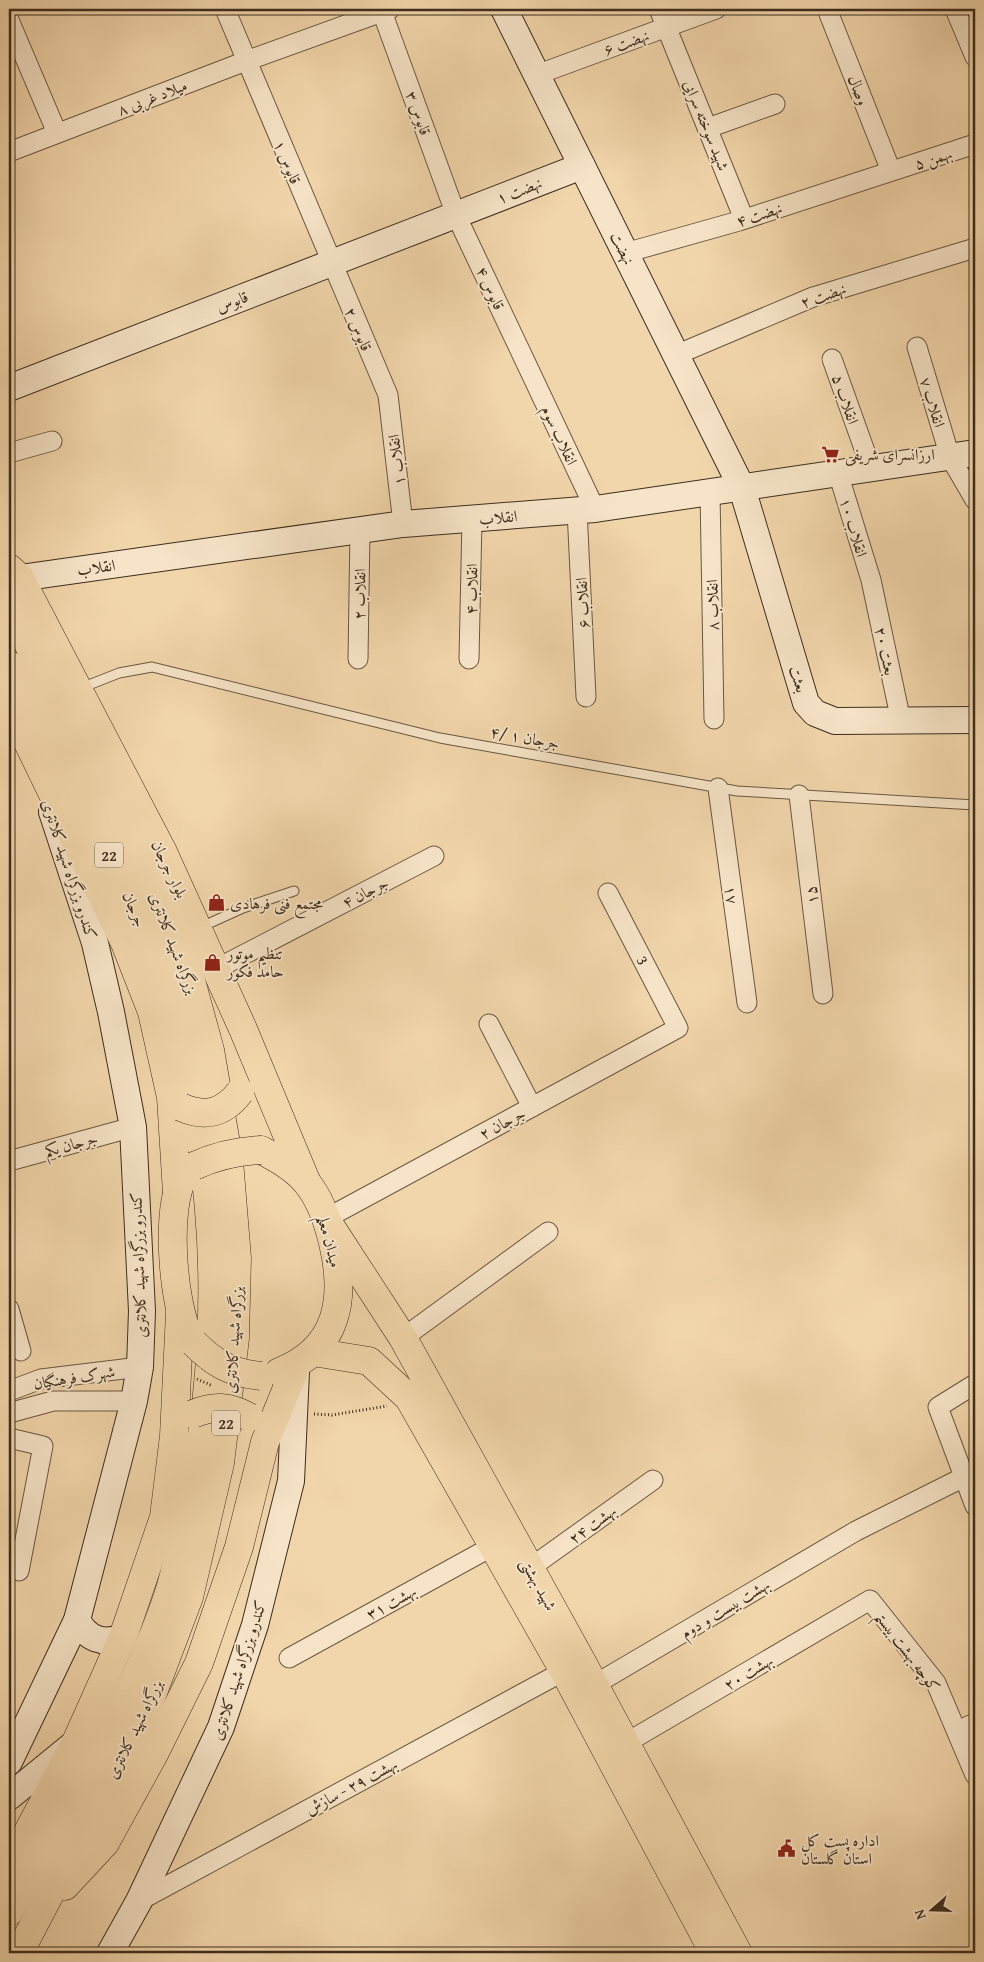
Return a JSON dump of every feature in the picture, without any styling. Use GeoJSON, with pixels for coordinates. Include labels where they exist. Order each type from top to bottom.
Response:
{"type":"FeatureCollection","features":[{"type":"Feature","properties":{"kind":"main road","name":"بلوار جرجان"},"geometry":{"type":"LineString","coordinates":[[14,573],[78,689],[163,852],[243,1029],[307,1183]]}},
{"type":"Feature","properties":{"kind":"main road","name":"جرجان"},"geometry":{"type":"LineString","coordinates":[[9,607],[143,865]]}},
{"type":"Feature","properties":{"kind":"main road","name":"جرجان"},"geometry":{"type":"LineString","coordinates":[[10,669],[120,876],[157,962],[186,1056]]}},
{"type":"Feature","properties":{"kind":"main road"},"geometry":{"type":"LineString","coordinates":[[9,1867],[76,1742],[123,1637],[164,1517],[174,1436],[180,1314],[174,1258],[182,1180],[176,1102],[152,1012],[125,943],[34,759],[17,720],[10,669]]}},
{"type":"Feature","properties":{"kind":"main road","name":"بزرگراه شهید کلانتری"},"geometry":{"type":"LineString","coordinates":[[19,1953],[147,1708],[169,1656],[189,1597],[220,1463],[235,1338],[237,1258],[231,1181],[210,1050],[186,966],[143,865]]}},
{"type":"Feature","properties":{"kind":"main road"},"geometry":{"type":"LineString","coordinates":[[176,1102],[193,1113],[207,1114],[226,1107],[240,1092],[246,1065],[243,1029]]}},
{"type":"Feature","properties":{"kind":"main road","name":"بزرگراه شهید کلانتری"},"geometry":{"type":"LineString","coordinates":[[9,1912],[128,1698],[169,1593],[199,1461],[208,1399],[213,1337],[214,1257],[205,1164],[186,1056]]}},
{"type":"Feature","properties":{"kind":"main road","name":"میدان معلم"},"geometry":{"type":"LineString","coordinates":[[182,1180],[223,1155],[261,1150],[275,1157],[307,1183],[327,1220],[340,1283],[337,1310],[330,1330],[304,1359]]}},
{"type":"Feature","properties":{"kind":"main road","name":"شهید بهشتی"},"geometry":{"type":"LineString","coordinates":[[327,1220],[403,1338],[626,1743],[738,1953]]}},
{"type":"Feature","properties":{"kind":"main road"},"geometry":{"type":"LineString","coordinates":[[180,1314],[194,1343],[212,1361],[243,1374],[261,1376],[304,1359]]}},
{"type":"Feature","properties":{"kind":"main road","name":"بزرگراه شهید کلانتری"},"geometry":{"type":"LineString","coordinates":[[42,1911],[105,1843],[154,1754],[199,1663],[239,1548],[265,1442],[304,1359]]}},
{"type":"Feature","properties":{"kind":"main road","name":"شهید بهشتی"},"geometry":{"type":"LineString","coordinates":[[304,1359],[368,1361],[409,1398],[564,1671],[714,1953]]}},
{"type":"Feature","properties":{"kind":"main road"},"geometry":{"type":"LineString","coordinates":[[174,1436],[182,1423],[193,1414],[207,1408],[222,1406],[236,1410],[249,1418],[259,1428],[265,1442]]}},
{"type":"Feature","properties":{"kind":"street","name":"۱ قابوس"},"geometry":{"type":"LineString","coordinates":[[225,9],[330,263]]}},
{"type":"Feature","properties":{"kind":"street","name":"نهضت"},"geometry":{"type":"LineString","coordinates":[[504,9],[742,488]]}},
{"type":"Feature","properties":{"kind":"street","name":"شهید سوخته سرایی"},"geometry":{"type":"LineString","coordinates":[[659,9],[744,219]]}},
{"type":"Feature","properties":{"kind":"street","name":"۶ نهضت"},"geometry":{"type":"LineString","coordinates":[[536,75],[668,29],[716,9]]}},
{"type":"Feature","properties":{"kind":"street","name":"وصال"},"geometry":{"type":"LineString","coordinates":[[827,9],[891,172]]}},
{"type":"Feature","properties":{"kind":"street"},"geometry":{"type":"LineString","coordinates":[[955,9],[975,57]]}},
{"type":"Feature","properties":{"kind":"street","name":"۸ میلاد غربی"},"geometry":{"type":"LineString","coordinates":[[9,152],[385,10]]}},
{"type":"Feature","properties":{"kind":"street","name":"۳ قابوس"},"geometry":{"type":"LineString","coordinates":[[385,10],[456,215]]}},
{"type":"Feature","properties":{"kind":"street"},"geometry":{"type":"LineString","coordinates":[[9,20],[57,133]]}},
{"type":"Feature","properties":{"kind":"street"},"geometry":{"type":"LineString","coordinates":[[708,128],[774,104]]}},
{"type":"Feature","properties":{"kind":"street","name":"۵ بهمن"},"geometry":{"type":"LineString","coordinates":[[891,172],[975,144]]}},
{"type":"Feature","properties":{"kind":"street","name":"۱ نهضت"},"geometry":{"type":"LineString","coordinates":[[456,215],[582,166]]}},
{"type":"Feature","properties":{"kind":"street","name":"۴ نهضت"},"geometry":{"type":"LineString","coordinates":[[625,254],[744,219],[891,172]]}},
{"type":"Feature","properties":{"kind":"street","name":"قابوس"},"geometry":{"type":"LineString","coordinates":[[9,388],[456,215]]}},
{"type":"Feature","properties":{"kind":"street","name":"۴ قابوس"},"geometry":{"type":"LineString","coordinates":[[456,215],[525,362]]}},
{"type":"Feature","properties":{"kind":"street","name":"۲ نهضت"},"geometry":{"type":"LineString","coordinates":[[676,355],[813,297],[975,248]]}},
{"type":"Feature","properties":{"kind":"street","name":"۲ قابوس"},"geometry":{"type":"LineString","coordinates":[[330,263],[388,395]]}},
{"type":"Feature","properties":{"kind":"street","name":"۷ انقلاب"},"geometry":{"type":"LineString","coordinates":[[917,347],[950,457],[975,500]]}},
{"type":"Feature","properties":{"kind":"street","name":"۵ انقلاب"},"geometry":{"type":"LineString","coordinates":[[832,359],[871,468]]}},
{"type":"Feature","properties":{"kind":"street","name":"انقلاب سوم"},"geometry":{"type":"LineString","coordinates":[[525,362],[586,510]]}},
{"type":"Feature","properties":{"kind":"street","name":"انقلاب ۱"},"geometry":{"type":"LineString","coordinates":[[388,395],[403,524]]}},
{"type":"Feature","properties":{"kind":"street"},"geometry":{"type":"LineString","coordinates":[[9,453],[52,441]]}},
{"type":"Feature","properties":{"kind":"street","name":"انقلاب"},"geometry":{"type":"LineString","coordinates":[[14,573],[403,524],[586,510],[975,453]]}},
{"type":"Feature","properties":{"kind":"street","name":"۱۰ انقلاب"},"geometry":{"type":"LineString","coordinates":[[838,473],[871,580]]}},
{"type":"Feature","properties":{"kind":"street","name":"بعثت"},"geometry":{"type":"LineString","coordinates":[[742,488],[806,703],[815,713],[835,721],[975,720]]}},
{"type":"Feature","properties":{"kind":"street","name":"۸ انقلاب"},"geometry":{"type":"LineString","coordinates":[[710,492],[714,719]]}},
{"type":"Feature","properties":{"kind":"street","name":"۶ انقلاب"},"geometry":{"type":"LineString","coordinates":[[586,510],[586,697]]}},
{"type":"Feature","properties":{"kind":"street","name":"۴ انقلاب"},"geometry":{"type":"LineString","coordinates":[[470,659],[472,519]]}},
{"type":"Feature","properties":{"kind":"street","name":"۲ انقلاب"},"geometry":{"type":"LineString","coordinates":[[358,659],[360,530]]}},
{"type":"Feature","properties":{"kind":"street","name":"۲۰ بعثت"},"geometry":{"type":"LineString","coordinates":[[871,580],[901,721]]}},
{"type":"Feature","properties":{"kind":"street","name":"کندرو بزرگراه شهید کلانتری"},"geometry":{"type":"LineString","coordinates":[[9,1762],[77,1620],[134,1401],[140,1367],[142,1311],[134,1127],[95,943],[34,759]]}},
{"type":"Feature","properties":{"kind":"street","name":"۱۷"},"geometry":{"type":"LineString","coordinates":[[718,788],[747,1003]]}},
{"type":"Feature","properties":{"kind":"street","name":"۱۵"},"geometry":{"type":"LineString","coordinates":[[799,795],[823,994]]}},
{"type":"Feature","properties":{"kind":"street","name":"۴ جرجان"},"geometry":{"type":"LineString","coordinates":[[216,969],[434,856]]}},
{"type":"Feature","properties":{"kind":"street","name":"3"},"geometry":{"type":"LineString","coordinates":[[608,893],[678,1028]]}},
{"type":"Feature","properties":{"kind":"street"},"geometry":{"type":"LineString","coordinates":[[111,1012],[119,1004],[128,1003],[137,1007],[152,1065],[163,1128],[182,1180]]}},
{"type":"Feature","properties":{"kind":"street"},"geometry":{"type":"LineString","coordinates":[[489,1024],[532,1106]]}},
{"type":"Feature","properties":{"kind":"street","name":"جرجان ۲"},"geometry":{"type":"LineString","coordinates":[[327,1220],[532,1106],[678,1028]]}},
{"type":"Feature","properties":{"kind":"street","name":"جرجان یکم"},"geometry":{"type":"LineString","coordinates":[[9,1161],[134,1127]]}},
{"type":"Feature","properties":{"kind":"street"},"geometry":{"type":"LineString","coordinates":[[403,1338],[548,1232]]}},
{"type":"Feature","properties":{"kind":"street"},"geometry":{"type":"LineString","coordinates":[[9,1309],[21,1351]]}},
{"type":"Feature","properties":{"kind":"street","name":"کندرو بزرگراه شهید کلانتری"},"geometry":{"type":"LineString","coordinates":[[110,1953],[139,1901],[221,1727],[254,1625],[291,1480],[294,1412],[304,1359]]}},
{"type":"Feature","properties":{"kind":"street","name":"شهرک فرهنگیان"},"geometry":{"type":"LineString","coordinates":[[9,1391],[41,1379],[140,1367]]}},
{"type":"Feature","properties":{"kind":"street"},"geometry":{"type":"LineString","coordinates":[[975,1384],[938,1407],[975,1506]]}},
{"type":"Feature","properties":{"kind":"street"},"geometry":{"type":"LineString","coordinates":[[9,1413],[53,1400],[134,1401]]}},
{"type":"Feature","properties":{"kind":"street"},"geometry":{"type":"LineString","coordinates":[[9,1438],[44,1446],[19,1571]]}},
{"type":"Feature","properties":{"kind":"street","name":"بهشت بیست و دوم"},"geometry":{"type":"LineString","coordinates":[[594,1685],[856,1531],[964,1477]]}},
{"type":"Feature","properties":{"kind":"street","name":"بهشت ۲۴"},"geometry":{"type":"LineString","coordinates":[[530,1568],[653,1480]]}},
{"type":"Feature","properties":{"kind":"street","name":"بهشت ۳۱"},"geometry":{"type":"LineString","coordinates":[[289,1658],[493,1546]]}},
{"type":"Feature","properties":{"kind":"street","name":"کوچه بهشت بیستم"},"geometry":{"type":"LineString","coordinates":[[870,1600],[936,1684],[975,1775]]}},
{"type":"Feature","properties":{"kind":"street","name":"بهشت ۲۰"},"geometry":{"type":"LineString","coordinates":[[626,1743],[870,1600]]}},
{"type":"Feature","properties":{"kind":"street"},"geometry":{"type":"LineString","coordinates":[[77,1620],[88,1635],[96,1639],[105,1641],[123,1637]]}},
{"type":"Feature","properties":{"kind":"street","name":"بهشت ۲۹ - سازش"},"geometry":{"type":"LineString","coordinates":[[139,1901],[564,1671]]}},
{"type":"Feature","properties":{"kind":"street"},"geometry":{"type":"LineString","coordinates":[[956,1731],[975,1724]]}},
{"type":"Feature","properties":{"kind":"street"},"geometry":{"type":"LineString","coordinates":[[9,1797],[76,1742]]}},
{"type":"Feature","properties":{"kind":"lane","name":"جرجان ۱ /۴"},"geometry":{"type":"LineString","coordinates":[[78,689],[119,673],[152,666],[440,738],[737,792],[975,805]]}},
{"type":"Feature","properties":{"kind":"lane"},"geometry":{"type":"LineString","coordinates":[[198,928],[243,908],[294,891]]}},
{"type":"Feature","properties":{"kind":"path"},"geometry":{"type":"LineString","coordinates":[[294,1412],[332,1415],[384,1408],[409,1398]]}},
{"type":"Feature","properties":{"kind":"place","name":"ارزانسرای شریفی"},"geometry":{"type":"Point","coordinates":[831,454]}},
{"type":"Feature","properties":{"kind":"place","name":"مجتمع فنی فرهادی"},"geometry":{"type":"Point","coordinates":[216,903]}},
{"type":"Feature","properties":{"kind":"place","name":"تنظیم موتور حامد فکور"},"geometry":{"type":"Point","coordinates":[213,962]}},
{"type":"Feature","properties":{"kind":"place","name":"اداره پست کل استان گلستان"},"geometry":{"type":"Point","coordinates":[787,1849]}}]}
